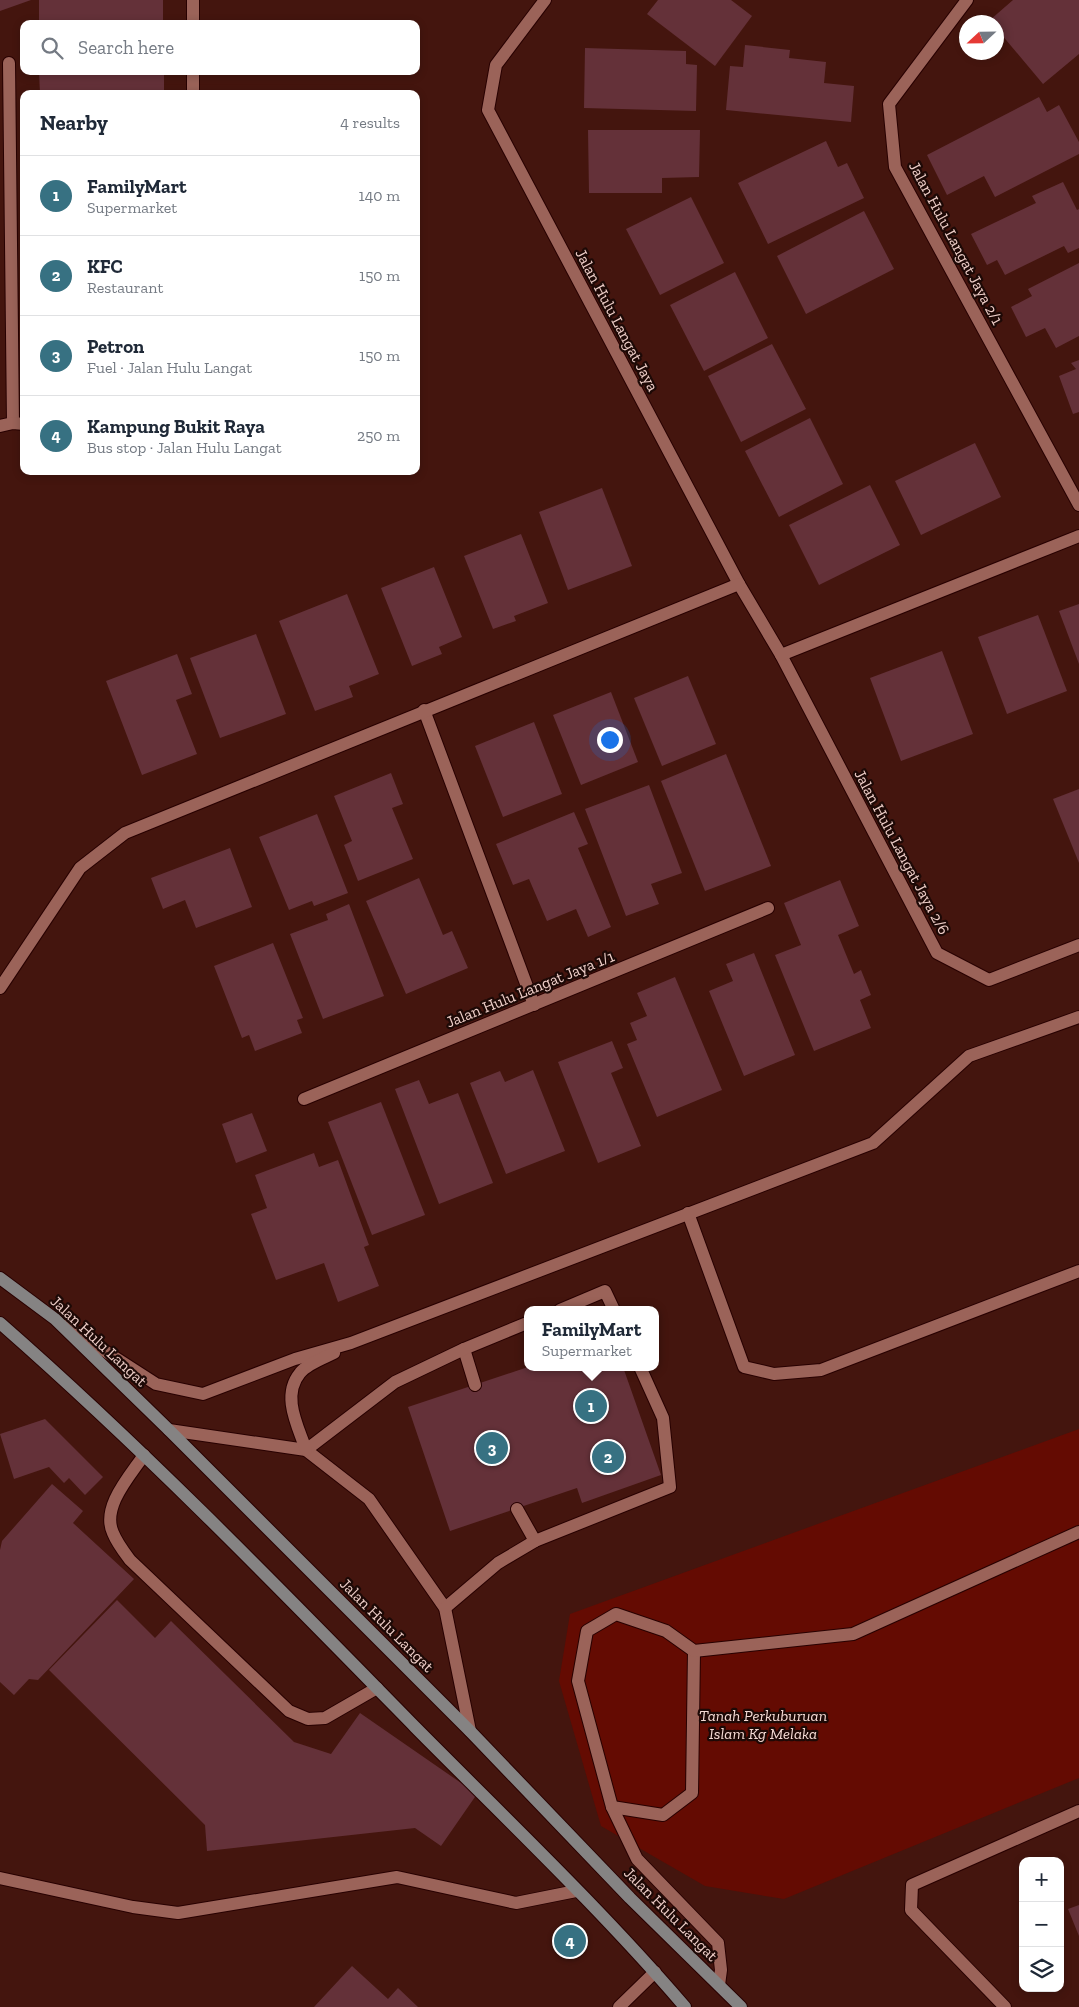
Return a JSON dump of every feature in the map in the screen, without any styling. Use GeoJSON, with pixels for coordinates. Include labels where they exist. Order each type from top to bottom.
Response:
{"type":"FeatureCollection","features":[{"type":"Feature","properties":{"kind":"main road","name":"Jalan Hulu Langat"},"geometry":{"type":"LineString","coordinates":[[0,1278],[55,1318],[169,1430],[470,1731],[630,1898],[741,2007]]}},
{"type":"Feature","properties":{"kind":"main road"},"geometry":{"type":"LineString","coordinates":[[0,1323],[70,1384],[377,1688],[655,1972],[685,2007]]}},
{"type":"Feature","properties":{"kind":"street"},"geometry":{"type":"LineString","coordinates":[[194,0],[194,20]]}},
{"type":"Feature","properties":{"kind":"street","name":"Jalan Hulu Langat Jaya"},"geometry":{"type":"LineString","coordinates":[[544,0],[496,65],[488,110],[739,584],[781,655]]}},
{"type":"Feature","properties":{"kind":"street","name":"Jalan Hulu Langat Jaya 2/1"},"geometry":{"type":"LineString","coordinates":[[967,0],[889,104],[895,167],[1079,505]]}},
{"type":"Feature","properties":{"kind":"street"},"geometry":{"type":"LineString","coordinates":[[0,426],[18,424],[9,63]]}},
{"type":"Feature","properties":{"kind":"street"},"geometry":{"type":"LineString","coordinates":[[193,75],[193,90]]}},
{"type":"Feature","properties":{"kind":"street"},"geometry":{"type":"LineString","coordinates":[[781,655],[1079,536]]}},
{"type":"Feature","properties":{"kind":"street"},"geometry":{"type":"LineString","coordinates":[[0,988],[80,868],[125,833],[424,710],[739,584]]}},
{"type":"Feature","properties":{"kind":"street","name":"Jalan Hulu Langat Jaya 2/6"},"geometry":{"type":"LineString","coordinates":[[781,655],[937,953],[989,980],[1079,945]]}},
{"type":"Feature","properties":{"kind":"street"},"geometry":{"type":"LineString","coordinates":[[424,710],[534,1005]]}},
{"type":"Feature","properties":{"kind":"street","name":"Jalan Hulu Langat Jaya 1/1"},"geometry":{"type":"LineString","coordinates":[[304,1099],[768,908]]}},
{"type":"Feature","properties":{"kind":"street"},"geometry":{"type":"LineString","coordinates":[[55,1318],[156,1384],[203,1394],[295,1358],[351,1343],[873,1143],[970,1056],[1079,1017]]}},
{"type":"Feature","properties":{"kind":"street"},"geometry":{"type":"LineString","coordinates":[[688,1213],[744,1367],[774,1374],[821,1370],[1079,1271]]}},
{"type":"Feature","properties":{"kind":"street"},"geometry":{"type":"LineString","coordinates":[[569,1306],[605,1291],[612,1306]]}},
{"type":"Feature","properties":{"kind":"street"},"geometry":{"type":"LineString","coordinates":[[306,1450],[395,1382],[464,1349],[524,1324]]}},
{"type":"Feature","properties":{"kind":"street"},"geometry":{"type":"LineString","coordinates":[[306,1450],[293,1411],[290,1391],[301,1372],[351,1343]]}},
{"type":"Feature","properties":{"kind":"street"},"geometry":{"type":"LineString","coordinates":[[464,1349],[475,1385]]}},
{"type":"Feature","properties":{"kind":"street"},"geometry":{"type":"LineString","coordinates":[[445,1608],[498,1563],[535,1541],[670,1487],[663,1418],[642,1371]]}},
{"type":"Feature","properties":{"kind":"street"},"geometry":{"type":"LineString","coordinates":[[169,1430],[306,1450],[369,1499],[445,1608],[470,1731]]}},
{"type":"Feature","properties":{"kind":"street"},"geometry":{"type":"LineString","coordinates":[[144,1456],[116,1496],[111,1512],[112,1532],[130,1560],[289,1711],[308,1719],[326,1718],[377,1688]]}},
{"type":"Feature","properties":{"kind":"street"},"geometry":{"type":"LineString","coordinates":[[517,1509],[535,1541]]}},
{"type":"Feature","properties":{"kind":"street"},"geometry":{"type":"LineString","coordinates":[[719,1985],[721,1970],[718,1943],[637,1859],[612,1807],[578,1681],[587,1631],[616,1614],[666,1631],[694,1651],[853,1634],[1079,1532]]}},
{"type":"Feature","properties":{"kind":"street"},"geometry":{"type":"LineString","coordinates":[[612,1807],[663,1816],[692,1793],[694,1651]]}},
{"type":"Feature","properties":{"kind":"street"},"geometry":{"type":"LineString","coordinates":[[1005,2007],[911,1910],[912,1885],[1079,1811]]}},
{"type":"Feature","properties":{"kind":"street"},"geometry":{"type":"LineString","coordinates":[[0,1878],[133,1907],[178,1913],[397,1877],[516,1903],[576,1891]]}},
{"type":"Feature","properties":{"kind":"street"},"geometry":{"type":"LineString","coordinates":[[619,2007],[655,1972]]}},
{"type":"Feature","properties":{"kind":"green space","name":"Tanah Perkuburuan Islam Kg Melaka"},"geometry":{"type":"Polygon","coordinates":[[[1079,1429],[1079,1778],[784,1899],[705,1886],[601,1826],[559,1681],[570,1614],[1079,1429]]]}},
{"type":"Feature","properties":{"kind":"building"},"geometry":{"type":"Polygon","coordinates":[[[0,0],[31,0],[0,11],[0,0]]]}},
{"type":"Feature","properties":{"kind":"building"},"geometry":{"type":"Polygon","coordinates":[[[39,0],[163,0],[163,20],[39,20],[39,0]]]}},
{"type":"Feature","properties":{"kind":"building"},"geometry":{"type":"Polygon","coordinates":[[[658,0],[731,0],[752,16],[715,66],[647,14],[658,0]]]}},
{"type":"Feature","properties":{"kind":"building"},"geometry":{"type":"Polygon","coordinates":[[[1013,0],[1079,0],[1079,54],[1043,84],[1004,38],[1004,15],[996,15],[1013,0]]]}},
{"type":"Feature","properties":{"kind":"building"},"geometry":{"type":"Polygon","coordinates":[[[745,45],[790,50],[789,58],[826,62],[824,83],[854,86],[851,122],[726,110],[730,66],[743,67],[745,45]]]}},
{"type":"Feature","properties":{"kind":"building"},"geometry":{"type":"Polygon","coordinates":[[[585,48],[686,51],[686,64],[697,65],[696,111],[584,108],[585,48]]]}},
{"type":"Feature","properties":{"kind":"building"},"geometry":{"type":"Polygon","coordinates":[[[39,75],[164,75],[164,90],[40,90],[39,75]]]}},
{"type":"Feature","properties":{"kind":"building"},"geometry":{"type":"Polygon","coordinates":[[[1039,97],[1047,112],[1059,105],[1079,142],[1079,154],[995,197],[984,176],[947,195],[927,155],[1039,97]]]}},
{"type":"Feature","properties":{"kind":"building"},"geometry":{"type":"Polygon","coordinates":[[[588,130],[700,130],[699,177],[662,178],[662,193],[589,193],[588,130]]]}},
{"type":"Feature","properties":{"kind":"building"},"geometry":{"type":"Polygon","coordinates":[[[826,141],[838,167],[847,163],[864,198],[768,244],[738,183],[826,141]]]}},
{"type":"Feature","properties":{"kind":"building"},"geometry":{"type":"Polygon","coordinates":[[[1063,182],[1077,210],[1079,209],[1079,248],[1068,253],[1064,246],[1005,275],[997,260],[987,265],[971,234],[1036,203],[1032,196],[1063,182]]]}},
{"type":"Feature","properties":{"kind":"building"},"geometry":{"type":"Polygon","coordinates":[[[691,197],[724,263],[660,295],[626,229],[691,197]]]}},
{"type":"Feature","properties":{"kind":"building"},"geometry":{"type":"Polygon","coordinates":[[[864,211],[894,269],[806,314],[777,256],[864,211]]]}},
{"type":"Feature","properties":{"kind":"building"},"geometry":{"type":"Polygon","coordinates":[[[1079,263],[1079,336],[1056,348],[1045,328],[1026,337],[1011,307],[1032,296],[1028,289],[1079,263]]]}},
{"type":"Feature","properties":{"kind":"building"},"geometry":{"type":"Polygon","coordinates":[[[735,272],[768,338],[704,371],[670,305],[735,272]]]}},
{"type":"Feature","properties":{"kind":"building"},"geometry":{"type":"Polygon","coordinates":[[[772,344],[806,409],[741,442],[708,376],[772,344]]]}},
{"type":"Feature","properties":{"kind":"building"},"geometry":{"type":"Polygon","coordinates":[[[1079,360],[1079,412],[1073,414],[1059,376],[1076,369],[1071,363],[1079,360]]]}},
{"type":"Feature","properties":{"kind":"building"},"geometry":{"type":"Polygon","coordinates":[[[810,418],[843,484],[779,517],[745,451],[810,418]]]}},
{"type":"Feature","properties":{"kind":"building"},"geometry":{"type":"Polygon","coordinates":[[[975,443],[1001,497],[921,535],[895,481],[975,443]]]}},
{"type":"Feature","properties":{"kind":"building"},"geometry":{"type":"Polygon","coordinates":[[[870,485],[900,545],[819,585],[789,525],[870,485]]]}},
{"type":"Feature","properties":{"kind":"building"},"geometry":{"type":"Polygon","coordinates":[[[602,488],[632,566],[568,590],[539,512],[602,488]]]}},
{"type":"Feature","properties":{"kind":"building"},"geometry":{"type":"Polygon","coordinates":[[[521,534],[548,603],[514,616],[516,621],[493,629],[464,556],[521,534]]]}},
{"type":"Feature","properties":{"kind":"building"},"geometry":{"type":"Polygon","coordinates":[[[434,567],[462,637],[439,647],[442,654],[412,666],[381,588],[434,567]]]}},
{"type":"Feature","properties":{"kind":"building"},"geometry":{"type":"Polygon","coordinates":[[[347,594],[379,674],[349,686],[353,697],[315,711],[279,621],[347,594]]]}},
{"type":"Feature","properties":{"kind":"building"},"geometry":{"type":"Polygon","coordinates":[[[1079,604],[1079,664],[1059,611],[1079,604]]]}},
{"type":"Feature","properties":{"kind":"building"},"geometry":{"type":"Polygon","coordinates":[[[1038,615],[1067,691],[1007,714],[978,637],[1038,615]]]}},
{"type":"Feature","properties":{"kind":"building"},"geometry":{"type":"Polygon","coordinates":[[[256,634],[286,714],[220,738],[190,658],[256,634]]]}},
{"type":"Feature","properties":{"kind":"building"},"geometry":{"type":"Polygon","coordinates":[[[942,651],[973,734],[901,761],[870,678],[942,651]]]}},
{"type":"Feature","properties":{"kind":"building"},"geometry":{"type":"Polygon","coordinates":[[[177,654],[192,694],[176,700],[197,754],[142,775],[106,681],[177,654]]]}},
{"type":"Feature","properties":{"kind":"building"},"geometry":{"type":"Polygon","coordinates":[[[688,676],[716,744],[662,766],[634,698],[688,676]]]}},
{"type":"Feature","properties":{"kind":"building"},"geometry":{"type":"Polygon","coordinates":[[[611,692],[638,762],[581,785],[553,715],[611,692]]]}},
{"type":"Feature","properties":{"kind":"building"},"geometry":{"type":"Polygon","coordinates":[[[534,722],[562,794],[503,817],[475,746],[534,722]]]}},
{"type":"Feature","properties":{"kind":"building"},"geometry":{"type":"Polygon","coordinates":[[[726,754],[771,866],[705,891],[661,781],[726,754]]]}},
{"type":"Feature","properties":{"kind":"building"},"geometry":{"type":"Polygon","coordinates":[[[391,773],[403,804],[392,808],[413,859],[358,881],[344,845],[352,841],[334,796],[391,773]]]}},
{"type":"Feature","properties":{"kind":"building"},"geometry":{"type":"Polygon","coordinates":[[[649,785],[682,873],[651,884],[659,904],[626,916],[585,809],[649,785]]]}},
{"type":"Feature","properties":{"kind":"building"},"geometry":{"type":"Polygon","coordinates":[[[1079,789],[1079,863],[1053,799],[1079,789]]]}},
{"type":"Feature","properties":{"kind":"building"},"geometry":{"type":"Polygon","coordinates":[[[574,812],[588,844],[578,848],[611,927],[588,937],[576,909],[547,921],[529,879],[513,885],[496,844],[574,812]]]}},
{"type":"Feature","properties":{"kind":"building"},"geometry":{"type":"Polygon","coordinates":[[[317,814],[348,893],[314,906],[312,901],[289,910],[259,837],[317,814]]]}},
{"type":"Feature","properties":{"kind":"building"},"geometry":{"type":"Polygon","coordinates":[[[230,848],[252,907],[196,928],[185,900],[163,909],[151,878],[230,848]]]}},
{"type":"Feature","properties":{"kind":"building"},"geometry":{"type":"Polygon","coordinates":[[[419,878],[443,935],[452,931],[468,968],[406,994],[366,901],[419,878]]]}},
{"type":"Feature","properties":{"kind":"building"},"geometry":{"type":"Polygon","coordinates":[[[840,880],[859,926],[838,935],[854,974],[861,970],[871,995],[860,1000],[871,1028],[814,1051],[775,955],[801,945],[784,903],[840,880]]]}},
{"type":"Feature","properties":{"kind":"building"},"geometry":{"type":"Polygon","coordinates":[[[349,904],[384,996],[323,1019],[290,934],[328,920],[326,914],[349,904]]]}},
{"type":"Feature","properties":{"kind":"building"},"geometry":{"type":"Polygon","coordinates":[[[273,943],[303,1018],[297,1020],[302,1033],[255,1051],[249,1035],[242,1038],[214,966],[273,943]]]}},
{"type":"Feature","properties":{"kind":"building"},"geometry":{"type":"Polygon","coordinates":[[[754,953],[795,1055],[744,1076],[709,991],[733,981],[726,964],[754,953]]]}},
{"type":"Feature","properties":{"kind":"building"},"geometry":{"type":"Polygon","coordinates":[[[675,977],[722,1090],[657,1117],[627,1044],[637,1040],[630,1023],[647,1016],[637,993],[675,977]]]}},
{"type":"Feature","properties":{"kind":"building"},"geometry":{"type":"Polygon","coordinates":[[[612,1041],[623,1068],[611,1073],[641,1146],[598,1163],[558,1062],[612,1041]]]}},
{"type":"Feature","properties":{"kind":"building"},"geometry":{"type":"Polygon","coordinates":[[[533,1070],[565,1151],[506,1174],[470,1083],[500,1071],[505,1082],[533,1070]]]}},
{"type":"Feature","properties":{"kind":"building"},"geometry":{"type":"Polygon","coordinates":[[[419,1080],[429,1104],[458,1093],[493,1183],[439,1204],[395,1089],[419,1080]]]}},
{"type":"Feature","properties":{"kind":"building"},"geometry":{"type":"Polygon","coordinates":[[[381,1102],[425,1215],[372,1235],[328,1122],[381,1102]]]}},
{"type":"Feature","properties":{"kind":"building"},"geometry":{"type":"Polygon","coordinates":[[[252,1113],[267,1151],[236,1163],[222,1124],[252,1113]]]}},
{"type":"Feature","properties":{"kind":"building"},"geometry":{"type":"Polygon","coordinates":[[[314,1153],[319,1167],[338,1160],[369,1245],[364,1247],[379,1286],[338,1302],[324,1263],[276,1280],[251,1214],[267,1208],[255,1175],[314,1153]]]}},
{"type":"Feature","properties":{"kind":"building"},"geometry":{"type":"Polygon","coordinates":[[[524,1368],[524,1371],[624,1371],[661,1475],[582,1503],[577,1488],[450,1531],[408,1407],[524,1368]]]}},
{"type":"Feature","properties":{"kind":"building"},"geometry":{"type":"Polygon","coordinates":[[[45,1419],[103,1477],[85,1495],[69,1478],[64,1483],[49,1467],[14,1479],[0,1434],[45,1419]]]}},
{"type":"Feature","properties":{"kind":"building"},"geometry":{"type":"Polygon","coordinates":[[[52,1484],[83,1511],[73,1523],[134,1579],[38,1680],[29,1679],[14,1695],[0,1682],[0,1550],[2,1541],[52,1484]]]}},
{"type":"Feature","properties":{"kind":"building"},"geometry":{"type":"Polygon","coordinates":[[[117,1600],[155,1638],[171,1621],[294,1742],[331,1754],[360,1713],[477,1794],[441,1846],[415,1828],[207,1851],[205,1825],[49,1670],[117,1600]]]}},
{"type":"Feature","properties":{"kind":"building"},"geometry":{"type":"Polygon","coordinates":[[[1079,1905],[1079,1936],[1068,1909],[1079,1905]]]}},
{"type":"Feature","properties":{"kind":"building"},"geometry":{"type":"Polygon","coordinates":[[[352,1966],[388,1999],[398,1988],[418,2007],[314,2007],[352,1966]]]}},
{"type":"Feature","properties":{"kind":"place","name":"FamilyMart"},"geometry":{"type":"Point","coordinates":[591,1406]}},
{"type":"Feature","properties":{"kind":"place","name":"Petron"},"geometry":{"type":"Point","coordinates":[492,1448]}},
{"type":"Feature","properties":{"kind":"place","name":"KFC"},"geometry":{"type":"Point","coordinates":[608,1457]}},
{"type":"Feature","properties":{"kind":"place","name":"Kampung Bukit Raya"},"geometry":{"type":"Point","coordinates":[570,1941]}}]}
